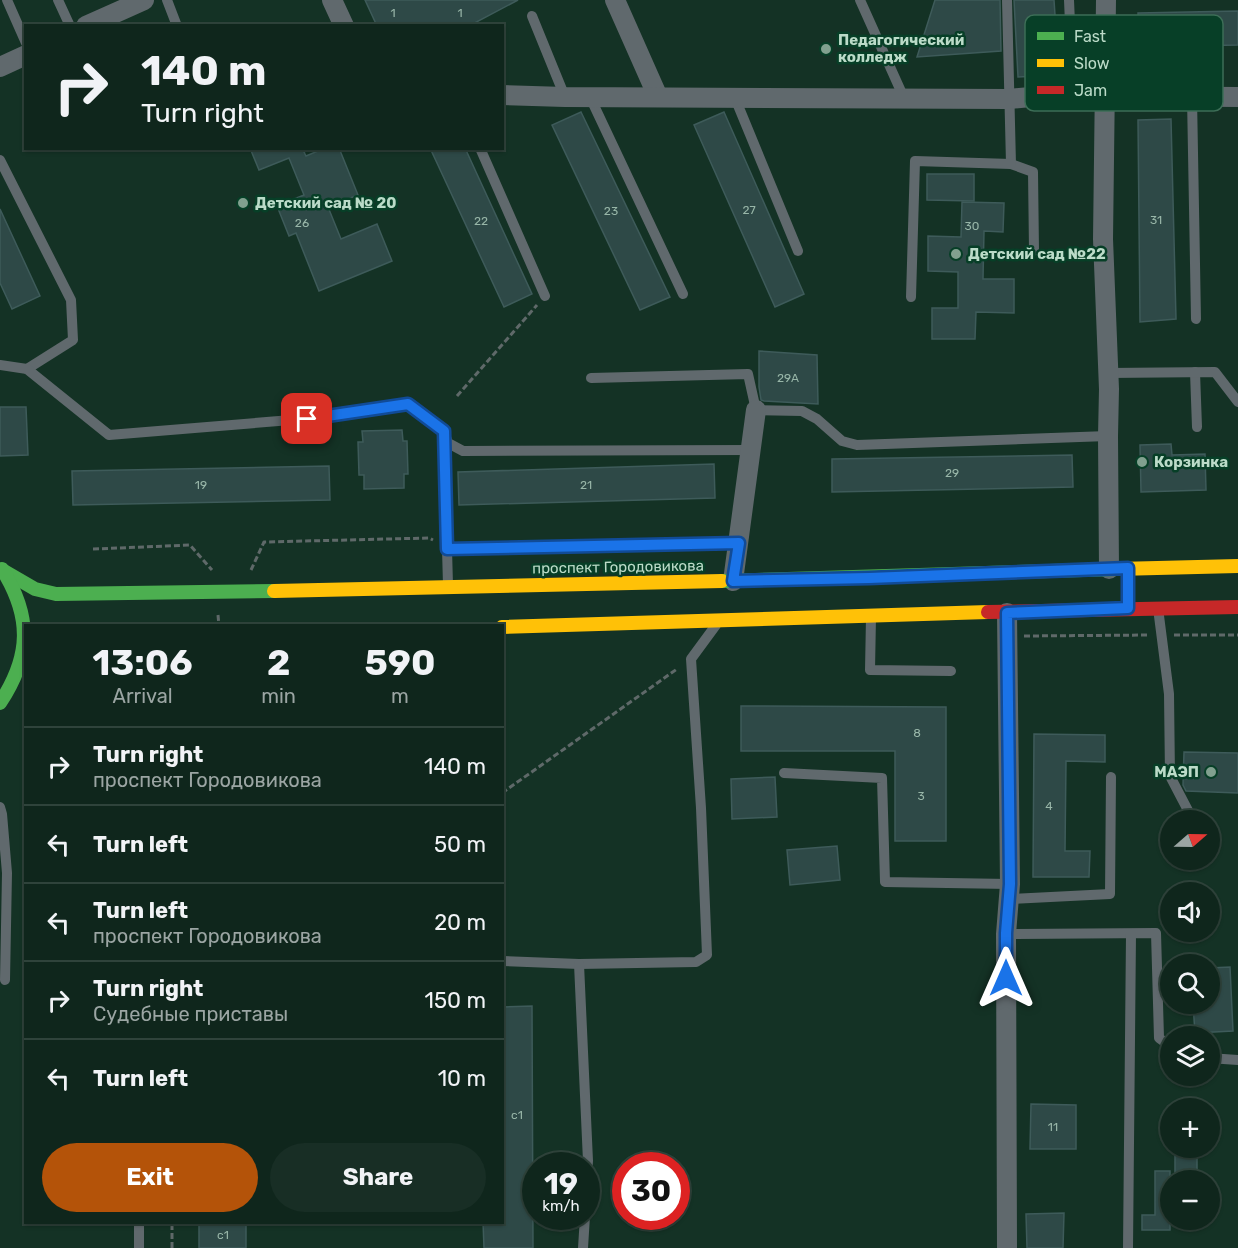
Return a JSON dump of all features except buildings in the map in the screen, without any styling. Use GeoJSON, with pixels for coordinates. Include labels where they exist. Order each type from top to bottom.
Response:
{"type":"FeatureCollection","features":[{"type":"Feature","properties":{"kind":"street"},"geometry":{"type":"LineString","coordinates":[[90,24],[144,0]]}},
{"type":"Feature","properties":{"kind":"street"},"geometry":{"type":"LineString","coordinates":[[332,0],[343,24]]}},
{"type":"Feature","properties":{"kind":"street"},"geometry":{"type":"LineString","coordinates":[[615,0],[658,98]]}},
{"type":"Feature","properties":{"kind":"street"},"geometry":{"type":"LineString","coordinates":[[1106,0],[1106,15]]}},
{"type":"Feature","properties":{"kind":"street"},"geometry":{"type":"LineString","coordinates":[[0,68],[24,56]]}},
{"type":"Feature","properties":{"kind":"street"},"geometry":{"type":"LineString","coordinates":[[504,95],[658,98],[1025,98]]}},
{"type":"Feature","properties":{"kind":"street"},"geometry":{"type":"LineString","coordinates":[[1104,111],[1103,239],[1108,436],[1122,572]]}},
{"type":"Feature","properties":{"kind":"street"},"geometry":{"type":"LineString","coordinates":[[733,581],[756,410]]}},
{"type":"Feature","properties":{"kind":"street","name":"проспект Городовикова"},"geometry":{"type":"LineString","coordinates":[[2,569],[35,590],[56,594],[216,594],[733,581],[869,588],[1238,566]]}},
{"type":"Feature","properties":{"kind":"street"},"geometry":{"type":"LineString","coordinates":[[2,569],[18,598],[24,624]]}},
{"type":"Feature","properties":{"kind":"street"},"geometry":{"type":"LineString","coordinates":[[869,588],[871,617]]}},
{"type":"Feature","properties":{"kind":"street"},"geometry":{"type":"LineString","coordinates":[[504,627],[1007,613],[1128,603],[1158,607],[1238,607]]}},
{"type":"Feature","properties":{"kind":"street"},"geometry":{"type":"LineString","coordinates":[[1007,613],[1010,892],[1006,933],[1007,1248]]}},
{"type":"Feature","properties":{"kind":"street"},"geometry":{"type":"LineString","coordinates":[[12,688],[23,659],[24,644]]}},
{"type":"Feature","properties":{"kind":"street"},"geometry":{"type":"LineString","coordinates":[[0,703],[24,678]]}},
{"type":"Feature","properties":{"kind":"lane"},"geometry":{"type":"LineString","coordinates":[[7,0],[24,38]]}},
{"type":"Feature","properties":{"kind":"lane"},"geometry":{"type":"LineString","coordinates":[[58,0],[69,24]]}},
{"type":"Feature","properties":{"kind":"lane"},"geometry":{"type":"LineString","coordinates":[[167,0],[176,24]]}},
{"type":"Feature","properties":{"kind":"lane"},"geometry":{"type":"LineString","coordinates":[[860,0],[904,98]]}},
{"type":"Feature","properties":{"kind":"lane"},"geometry":{"type":"LineString","coordinates":[[1007,0],[1011,164]]}},
{"type":"Feature","properties":{"kind":"lane"},"geometry":{"type":"LineString","coordinates":[[1069,0],[1070,15]]}},
{"type":"Feature","properties":{"kind":"lane"},"geometry":{"type":"LineString","coordinates":[[532,16],[566,97]]}},
{"type":"Feature","properties":{"kind":"lane"},"geometry":{"type":"LineString","coordinates":[[590,97],[683,294]]}},
{"type":"Feature","properties":{"kind":"lane"},"geometry":{"type":"LineString","coordinates":[[735,98],[798,251]]}},
{"type":"Feature","properties":{"kind":"lane"},"geometry":{"type":"LineString","coordinates":[[1192,111],[1196,319]]}},
{"type":"Feature","properties":{"kind":"lane"},"geometry":{"type":"LineString","coordinates":[[481,150],[545,296]]}},
{"type":"Feature","properties":{"kind":"lane"},"geometry":{"type":"LineString","coordinates":[[0,160],[71,300],[73,340],[27,369]]}},
{"type":"Feature","properties":{"kind":"lane"},"geometry":{"type":"LineString","coordinates":[[911,297],[915,161],[1011,164],[1033,172],[1034,251]]}},
{"type":"Feature","properties":{"kind":"lane"},"geometry":{"type":"LineString","coordinates":[[0,365],[27,369],[109,435],[328,417],[408,404],[444,431],[448,443],[463,451],[751,450]]}},
{"type":"Feature","properties":{"kind":"lane"},"geometry":{"type":"LineString","coordinates":[[1195,372],[1197,427]]}},
{"type":"Feature","properties":{"kind":"lane"},"geometry":{"type":"LineString","coordinates":[[1108,373],[1215,372],[1238,402]]}},
{"type":"Feature","properties":{"kind":"lane"},"geometry":{"type":"LineString","coordinates":[[591,378],[748,374],[756,410],[802,411],[817,418],[842,441],[857,446],[1108,436]]}},
{"type":"Feature","properties":{"kind":"lane"},"geometry":{"type":"LineString","coordinates":[[444,431],[448,587]]}},
{"type":"Feature","properties":{"kind":"lane"},"geometry":{"type":"LineString","coordinates":[[447,549],[739,543]]}},
{"type":"Feature","properties":{"kind":"lane"},"geometry":{"type":"LineString","coordinates":[[1158,607],[1169,694],[1170,776],[1187,810]]}},
{"type":"Feature","properties":{"kind":"lane"},"geometry":{"type":"LineString","coordinates":[[871,617],[870,670],[951,671]]}},
{"type":"Feature","properties":{"kind":"lane"},"geometry":{"type":"LineString","coordinates":[[504,962],[579,964],[696,962],[707,955],[701,808],[691,659],[719,621]]}},
{"type":"Feature","properties":{"kind":"lane"},"geometry":{"type":"LineString","coordinates":[[784,773],[882,778],[885,882],[1010,892],[1110,894],[1111,777]]}},
{"type":"Feature","properties":{"kind":"lane"},"geometry":{"type":"LineString","coordinates":[[0,807],[7,873],[5,980]]}},
{"type":"Feature","properties":{"kind":"lane"},"geometry":{"type":"LineString","coordinates":[[1006,933],[1156,933],[1160,1039]]}},
{"type":"Feature","properties":{"kind":"lane"},"geometry":{"type":"LineString","coordinates":[[1128,1248],[1131,934]]}},
{"type":"Feature","properties":{"kind":"lane"},"geometry":{"type":"LineString","coordinates":[[579,964],[588,1152]]}},
{"type":"Feature","properties":{"kind":"lane"},"geometry":{"type":"LineString","coordinates":[[1220,1059],[1238,1060]]}},
{"type":"Feature","properties":{"kind":"lane"},"geometry":{"type":"LineString","coordinates":[[139,1224],[139,1248]]}},
{"type":"Feature","properties":{"kind":"lane"},"geometry":{"type":"LineString","coordinates":[[583,1248],[584,1230]]}},
{"type":"Feature","properties":{"kind":"path"},"geometry":{"type":"LineString","coordinates":[[457,396],[545,296]]}},
{"type":"Feature","properties":{"kind":"path"},"geometry":{"type":"LineString","coordinates":[[241,571],[250,571],[264,542],[429,538],[447,549]]}},
{"type":"Feature","properties":{"kind":"path"},"geometry":{"type":"LineString","coordinates":[[93,549],[190,545],[213,571]]}},
{"type":"Feature","properties":{"kind":"path"},"geometry":{"type":"LineString","coordinates":[[1007,636],[1238,635]]}},
{"type":"Feature","properties":{"kind":"path"},"geometry":{"type":"LineString","coordinates":[[504,792],[691,659]]}},
{"type":"Feature","properties":{"kind":"path"},"geometry":{"type":"LineString","coordinates":[[172,1224],[172,1248]]}},
{"type":"Feature","properties":{"kind":"traffic: fast"},"geometry":{"type":"LineString","coordinates":[[0,703],[18,669],[24,636],[19,604],[2,569]]}},
{"type":"Feature","properties":{"kind":"traffic: fast"},"geometry":{"type":"LineString","coordinates":[[722,581],[1117,569]]}},
{"type":"Feature","properties":{"kind":"traffic: fast"},"geometry":{"type":"LineString","coordinates":[[4,571],[35,589],[56,594],[274,591]]}},
{"type":"Feature","properties":{"kind":"traffic: slow"},"geometry":{"type":"LineString","coordinates":[[1117,569],[1238,566]]}},
{"type":"Feature","properties":{"kind":"traffic: slow"},"geometry":{"type":"LineString","coordinates":[[274,591],[722,581]]}},
{"type":"Feature","properties":{"kind":"traffic: slow"},"geometry":{"type":"LineString","coordinates":[[504,627],[988,612]]}},
{"type":"Feature","properties":{"kind":"traffic: jam"},"geometry":{"type":"LineString","coordinates":[[988,612],[1238,607]]}},
{"type":"Feature","properties":{"kind":"place","name":"Педагогический колледж"},"geometry":{"type":"Point","coordinates":[826,49]}},
{"type":"Feature","properties":{"kind":"place","name":"Детский сад № 20"},"geometry":{"type":"Point","coordinates":[243,203]}},
{"type":"Feature","properties":{"kind":"place","name":"Детский сад №22"},"geometry":{"type":"Point","coordinates":[956,254]}},
{"type":"Feature","properties":{"kind":"place","name":"Корзинка"},"geometry":{"type":"Point","coordinates":[1142,462]}},
{"type":"Feature","properties":{"kind":"place","name":"МАЭП"},"geometry":{"type":"Point","coordinates":[1211,772]}},
{"type":"Feature","properties":{"kind":"route"},"geometry":{"type":"LineString","coordinates":[[307,419],[408,404],[444,431],[447,549],[739,543],[733,581],[1128,568],[1128,608],[1007,613],[1010,899],[1006,933],[1006,978]]}}]}
